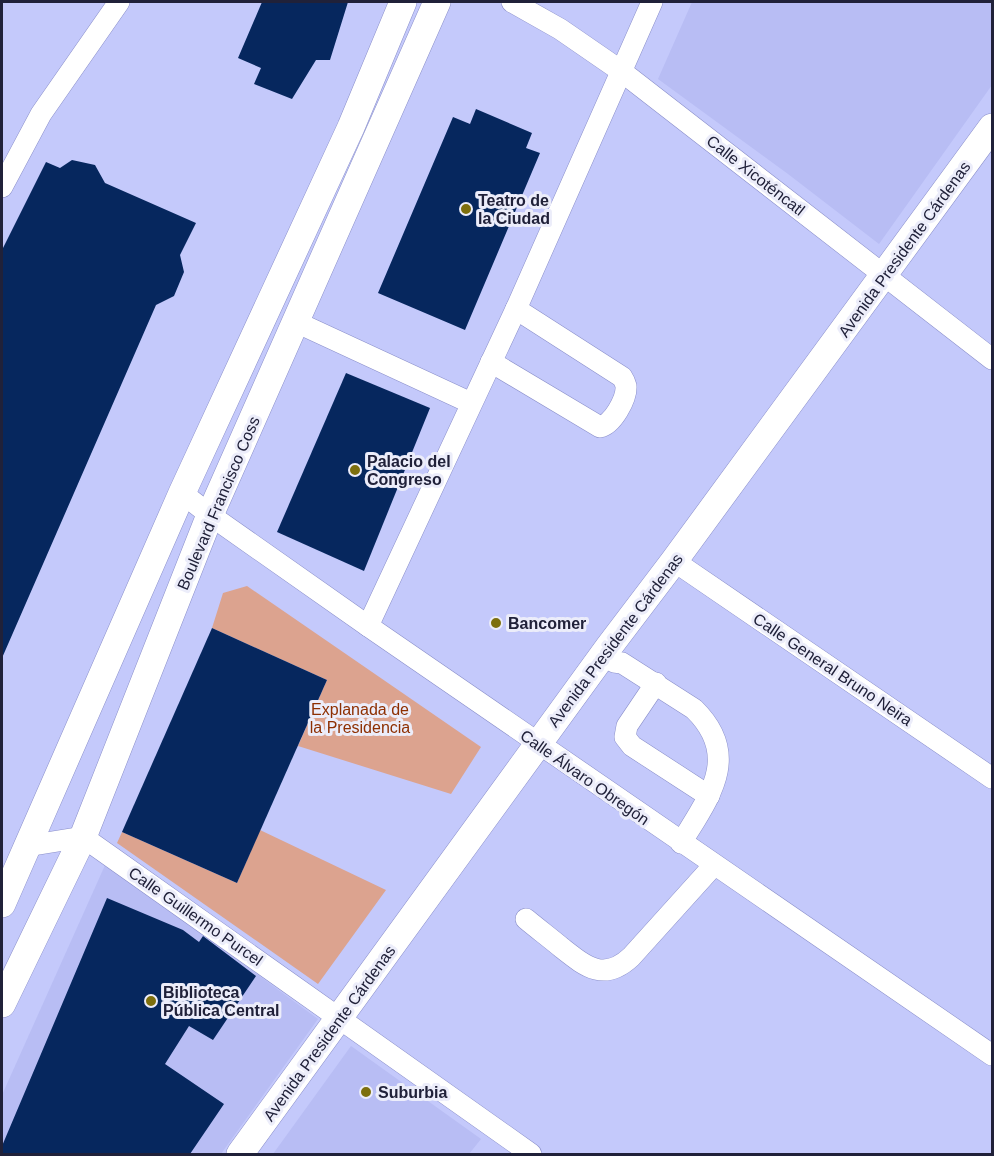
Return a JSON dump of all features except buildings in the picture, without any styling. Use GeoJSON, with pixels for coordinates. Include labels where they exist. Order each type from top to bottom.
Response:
{"type":"FeatureCollection","features":[{"type":"Feature","properties":{"kind":"main road","name":"Boulevard Francisco Coss"},"geometry":{"type":"LineString","coordinates":[[2,904],[182,493],[351,127],[403,2]]}},
{"type":"Feature","properties":{"kind":"main road","name":"Boulevard Francisco Coss"},"geometry":{"type":"LineString","coordinates":[[2,1004],[83,837],[210,515],[437,2]]}},
{"type":"Feature","properties":{"kind":"main road","name":"Avenida Presidente Cárdenas"},"geometry":{"type":"LineString","coordinates":[[240,1155],[538,744],[611,655],[674,561],[993,128]]}},
{"type":"Feature","properties":{"kind":"street"},"geometry":{"type":"LineString","coordinates":[[2,187],[41,114],[119,2]]}},
{"type":"Feature","properties":{"kind":"street","name":"Calle Xicoténcatl"},"geometry":{"type":"LineString","coordinates":[[512,2],[560,29],[621,71],[993,359]]}},
{"type":"Feature","properties":{"kind":"street"},"geometry":{"type":"LineString","coordinates":[[368,626],[516,309],[652,2]]}},
{"type":"Feature","properties":{"kind":"street"},"geometry":{"type":"LineString","coordinates":[[351,127],[377,138]]}},
{"type":"Feature","properties":{"kind":"street"},"geometry":{"type":"LineString","coordinates":[[491,362],[600,427],[609,422],[624,398],[626,383],[622,377],[516,309]]}},
{"type":"Feature","properties":{"kind":"street"},"geometry":{"type":"LineString","coordinates":[[296,322],[471,403]]}},
{"type":"Feature","properties":{"kind":"street","name":"Calle Álvaro Obregón"},"geometry":{"type":"LineString","coordinates":[[182,493],[210,515],[538,744],[993,1055]]}},
{"type":"Feature","properties":{"kind":"street","name":"Calle General Bruno Neira"},"geometry":{"type":"LineString","coordinates":[[674,561],[993,778]]}},
{"type":"Feature","properties":{"kind":"street"},"geometry":{"type":"LineString","coordinates":[[611,655],[694,709],[711,730],[717,743],[719,766],[716,782],[681,843]]}},
{"type":"Feature","properties":{"kind":"street"},"geometry":{"type":"LineString","coordinates":[[656,684],[627,726],[625,737],[632,746],[709,796]]}},
{"type":"Feature","properties":{"kind":"street"},"geometry":{"type":"LineString","coordinates":[[27,846],[83,837]]}},
{"type":"Feature","properties":{"kind":"street","name":"Calle Guillermo Purcel"},"geometry":{"type":"LineString","coordinates":[[83,837],[531,1155]]}},
{"type":"Feature","properties":{"kind":"street"},"geometry":{"type":"LineString","coordinates":[[526,919],[584,965],[596,970],[609,970],[622,965],[631,957],[714,865]]}},
{"type":"Feature","properties":{"kind":"shaded area"},"geometry":{"type":"Polygon","coordinates":[[[692,2],[992,2],[992,85],[879,244],[658,79],[692,2]]]}},
{"type":"Feature","properties":{"kind":"shaded area","name":"Biblioteca Pública Central"},"geometry":{"type":"Polygon","coordinates":[[[106,863],[318,1019],[221,1154],[2,1154],[2,1095],[106,863]]]}},
{"type":"Feature","properties":{"kind":"shaded area","name":"Suburbia"},"geometry":{"type":"Polygon","coordinates":[[[351,1046],[481,1139],[469,1154],[273,1154],[351,1046]]]}},
{"type":"Feature","properties":{"kind":"green space","name":"Explanada de la Presidencia"},"geometry":{"type":"Polygon","coordinates":[[[247,586],[481,747],[451,794],[298,746],[327,680],[212,628],[223,593],[247,586]]]}},
{"type":"Feature","properties":{"kind":"green space"},"geometry":{"type":"Polygon","coordinates":[[[260,830],[386,890],[318,984],[117,843],[122,832],[237,883],[260,830]]]}},
{"type":"Feature","properties":{"kind":"place","name":"Teatro de la Ciudad"},"geometry":{"type":"Point","coordinates":[466,209]}},
{"type":"Feature","properties":{"kind":"place","name":"Palacio del Congreso"},"geometry":{"type":"Point","coordinates":[355,470]}},
{"type":"Feature","properties":{"kind":"place","name":"Bancomer"},"geometry":{"type":"Point","coordinates":[496,623]}},
{"type":"Feature","properties":{"kind":"place","name":"Biblioteca Pública Central"},"geometry":{"type":"Point","coordinates":[151,1001]}},
{"type":"Feature","properties":{"kind":"place","name":"Suburbia"},"geometry":{"type":"Point","coordinates":[366,1092]}}]}
